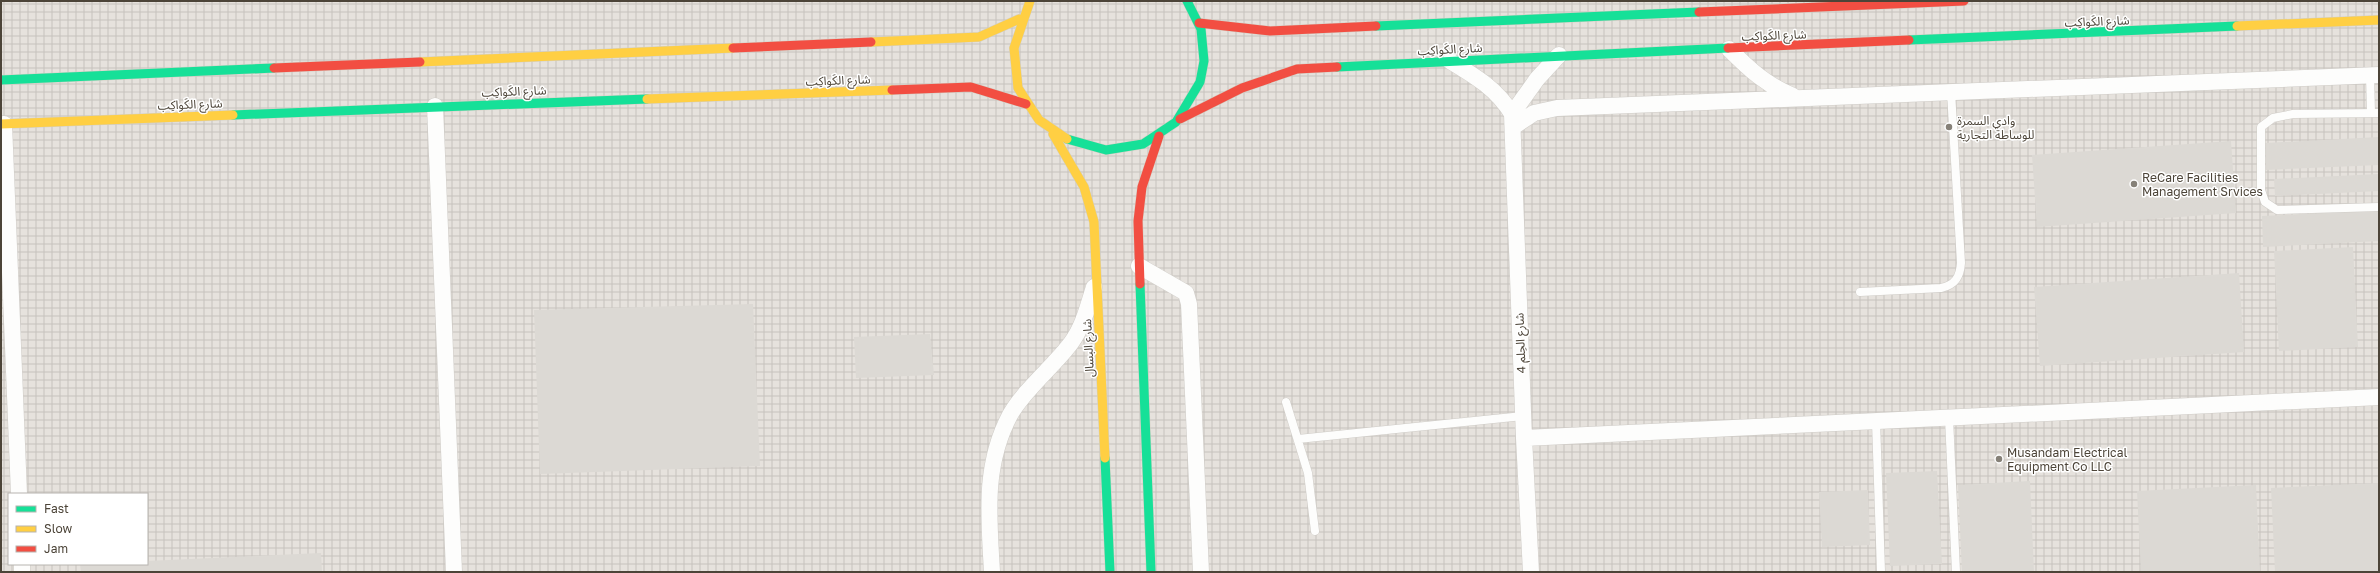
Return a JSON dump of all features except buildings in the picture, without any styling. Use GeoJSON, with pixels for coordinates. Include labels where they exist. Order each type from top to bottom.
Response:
{"type":"FeatureCollection","features":[{"type":"Feature","properties":{"kind":"street"},"geometry":{"type":"LineString","coordinates":[[1030,1],[1019,19],[1013,40],[1012,62],[1017,84],[1026,104],[1038,120],[1053,134],[1073,144],[1094,150],[1117,150],[1139,146],[1159,136],[1180,119],[1194,98],[1203,74],[1204,48],[1199,23],[1187,1]]}},
{"type":"Feature","properties":{"kind":"street"},"geometry":{"type":"LineString","coordinates":[[1199,23],[1270,31],[1964,1]]}},
{"type":"Feature","properties":{"kind":"street"},"geometry":{"type":"LineString","coordinates":[[1,80],[979,36],[1019,19]]}},
{"type":"Feature","properties":{"kind":"street","name":"شارع الكَواكِب"},"geometry":{"type":"LineString","coordinates":[[1180,119],[1242,88],[1297,69],[1559,55],[1729,49],[2379,20]]}},
{"type":"Feature","properties":{"kind":"street"},"geometry":{"type":"LineString","coordinates":[[1729,49],[1757,77],[1776,89],[1798,98]]}},
{"type":"Feature","properties":{"kind":"street"},"geometry":{"type":"LineString","coordinates":[[1513,120],[1537,79],[1559,55]]}},
{"type":"Feature","properties":{"kind":"street"},"geometry":{"type":"LineString","coordinates":[[1450,61],[1480,79],[1495,91],[1513,120]]}},
{"type":"Feature","properties":{"kind":"street"},"geometry":{"type":"LineString","coordinates":[[1513,120],[1556,108],[2374,75]]}},
{"type":"Feature","properties":{"kind":"street","name":"شارع الكَواكِب"},"geometry":{"type":"LineString","coordinates":[[2,124],[435,106],[971,87],[1026,104]]}},
{"type":"Feature","properties":{"kind":"street"},"geometry":{"type":"LineString","coordinates":[[435,106],[454,572]]}},
{"type":"Feature","properties":{"kind":"street","name":"شارع الحِلم 4"},"geometry":{"type":"LineString","coordinates":[[1513,120],[1523,416],[1531,572]]}},
{"type":"Feature","properties":{"kind":"street"},"geometry":{"type":"LineString","coordinates":[[2,124],[3,186],[19,493]]}},
{"type":"Feature","properties":{"kind":"street","name":"شارع البسال"},"geometry":{"type":"LineString","coordinates":[[1053,134],[1084,187],[1094,222],[1110,572]]}},
{"type":"Feature","properties":{"kind":"street"},"geometry":{"type":"LineString","coordinates":[[1151,572],[1138,221],[1142,187],[1159,136]]}},
{"type":"Feature","properties":{"kind":"street"},"geometry":{"type":"LineString","coordinates":[[1139,266],[1186,293],[1190,304],[1201,572]]}},
{"type":"Feature","properties":{"kind":"street"},"geometry":{"type":"LineString","coordinates":[[992,572],[988,494],[995,449],[1011,414],[1071,342],[1083,320],[1097,278]]}},
{"type":"Feature","properties":{"kind":"street"},"geometry":{"type":"LineString","coordinates":[[1524,438],[2379,397]]}},
{"type":"Feature","properties":{"kind":"lane"},"geometry":{"type":"LineString","coordinates":[[2374,75],[2375,113],[2293,114],[2273,118],[2261,127],[2261,190],[2266,202],[2277,210],[2379,207]]}},
{"type":"Feature","properties":{"kind":"lane"},"geometry":{"type":"LineString","coordinates":[[1860,292],[1941,288],[1948,286],[1958,277],[1961,263],[1951,92]]}},
{"type":"Feature","properties":{"kind":"lane"},"geometry":{"type":"LineString","coordinates":[[1286,402],[1298,438],[1310,485],[1315,531]]}},
{"type":"Feature","properties":{"kind":"lane"},"geometry":{"type":"LineString","coordinates":[[1298,438],[1523,416]]}},
{"type":"Feature","properties":{"kind":"lane"},"geometry":{"type":"LineString","coordinates":[[1949,418],[1956,572]]}},
{"type":"Feature","properties":{"kind":"lane"},"geometry":{"type":"LineString","coordinates":[[1876,421],[1881,572]]}},
{"type":"Feature","properties":{"kind":"shaded area"},"geometry":{"type":"Polygon","coordinates":[[[1,1],[2379,1],[2379,572],[1,572],[1,1]]]}},
{"type":"Feature","properties":{"kind":"traffic: fast"},"geometry":{"type":"LineString","coordinates":[[1067,139],[1106,150],[1143,144],[1176,122],[1200,82],[1204,61],[1201,29],[1187,1]]}},
{"type":"Feature","properties":{"kind":"traffic: fast"},"geometry":{"type":"LineString","coordinates":[[1376,26],[1699,12]]}},
{"type":"Feature","properties":{"kind":"traffic: fast"},"geometry":{"type":"LineString","coordinates":[[1909,40],[2237,26]]}},
{"type":"Feature","properties":{"kind":"traffic: fast"},"geometry":{"type":"LineString","coordinates":[[1337,67],[1728,48]]}},
{"type":"Feature","properties":{"kind":"traffic: fast"},"geometry":{"type":"LineString","coordinates":[[1,80],[274,68]]}},
{"type":"Feature","properties":{"kind":"traffic: fast"},"geometry":{"type":"LineString","coordinates":[[233,115],[647,99]]}},
{"type":"Feature","properties":{"kind":"traffic: fast"},"geometry":{"type":"LineString","coordinates":[[1140,284],[1151,572]]}},
{"type":"Feature","properties":{"kind":"traffic: fast"},"geometry":{"type":"LineString","coordinates":[[1105,458],[1110,572]]}},
{"type":"Feature","properties":{"kind":"traffic: slow"},"geometry":{"type":"LineString","coordinates":[[1030,1],[1014,48],[1018,88],[1039,120],[1067,139]]}},
{"type":"Feature","properties":{"kind":"traffic: slow"},"geometry":{"type":"LineString","coordinates":[[871,42],[979,37],[1019,19]]}},
{"type":"Feature","properties":{"kind":"traffic: slow"},"geometry":{"type":"LineString","coordinates":[[2237,26],[2379,20]]}},
{"type":"Feature","properties":{"kind":"traffic: slow"},"geometry":{"type":"LineString","coordinates":[[420,62],[733,48]]}},
{"type":"Feature","properties":{"kind":"traffic: slow"},"geometry":{"type":"LineString","coordinates":[[647,99],[892,90]]}},
{"type":"Feature","properties":{"kind":"traffic: slow"},"geometry":{"type":"LineString","coordinates":[[1,124],[233,115]]}},
{"type":"Feature","properties":{"kind":"traffic: slow"},"geometry":{"type":"LineString","coordinates":[[1053,134],[1084,187],[1094,222],[1105,458]]}},
{"type":"Feature","properties":{"kind":"traffic: jam"},"geometry":{"type":"LineString","coordinates":[[1699,12],[1964,1]]}},
{"type":"Feature","properties":{"kind":"traffic: jam"},"geometry":{"type":"LineString","coordinates":[[1199,23],[1270,31],[1376,26]]}},
{"type":"Feature","properties":{"kind":"traffic: jam"},"geometry":{"type":"LineString","coordinates":[[1728,48],[1909,40]]}},
{"type":"Feature","properties":{"kind":"traffic: jam"},"geometry":{"type":"LineString","coordinates":[[733,48],[871,42]]}},
{"type":"Feature","properties":{"kind":"traffic: jam"},"geometry":{"type":"LineString","coordinates":[[274,68],[420,62]]}},
{"type":"Feature","properties":{"kind":"traffic: jam"},"geometry":{"type":"LineString","coordinates":[[1180,119],[1242,88],[1297,69],[1337,67]]}},
{"type":"Feature","properties":{"kind":"traffic: jam"},"geometry":{"type":"LineString","coordinates":[[892,90],[971,87],[1026,104]]}},
{"type":"Feature","properties":{"kind":"traffic: jam"},"geometry":{"type":"LineString","coordinates":[[1140,284],[1138,221],[1142,187],[1159,136]]}},
{"type":"Feature","properties":{"kind":"place","name":"وادي السمرة للوساطة التجارية"},"geometry":{"type":"Point","coordinates":[1949,127]}},
{"type":"Feature","properties":{"kind":"place","name":"ReCare Facilities Management Srvices"},"geometry":{"type":"Point","coordinates":[2134,184]}},
{"type":"Feature","properties":{"kind":"place","name":"Musandam Electrical Equipment Co LLC"},"geometry":{"type":"Point","coordinates":[1999,459]}}]}
